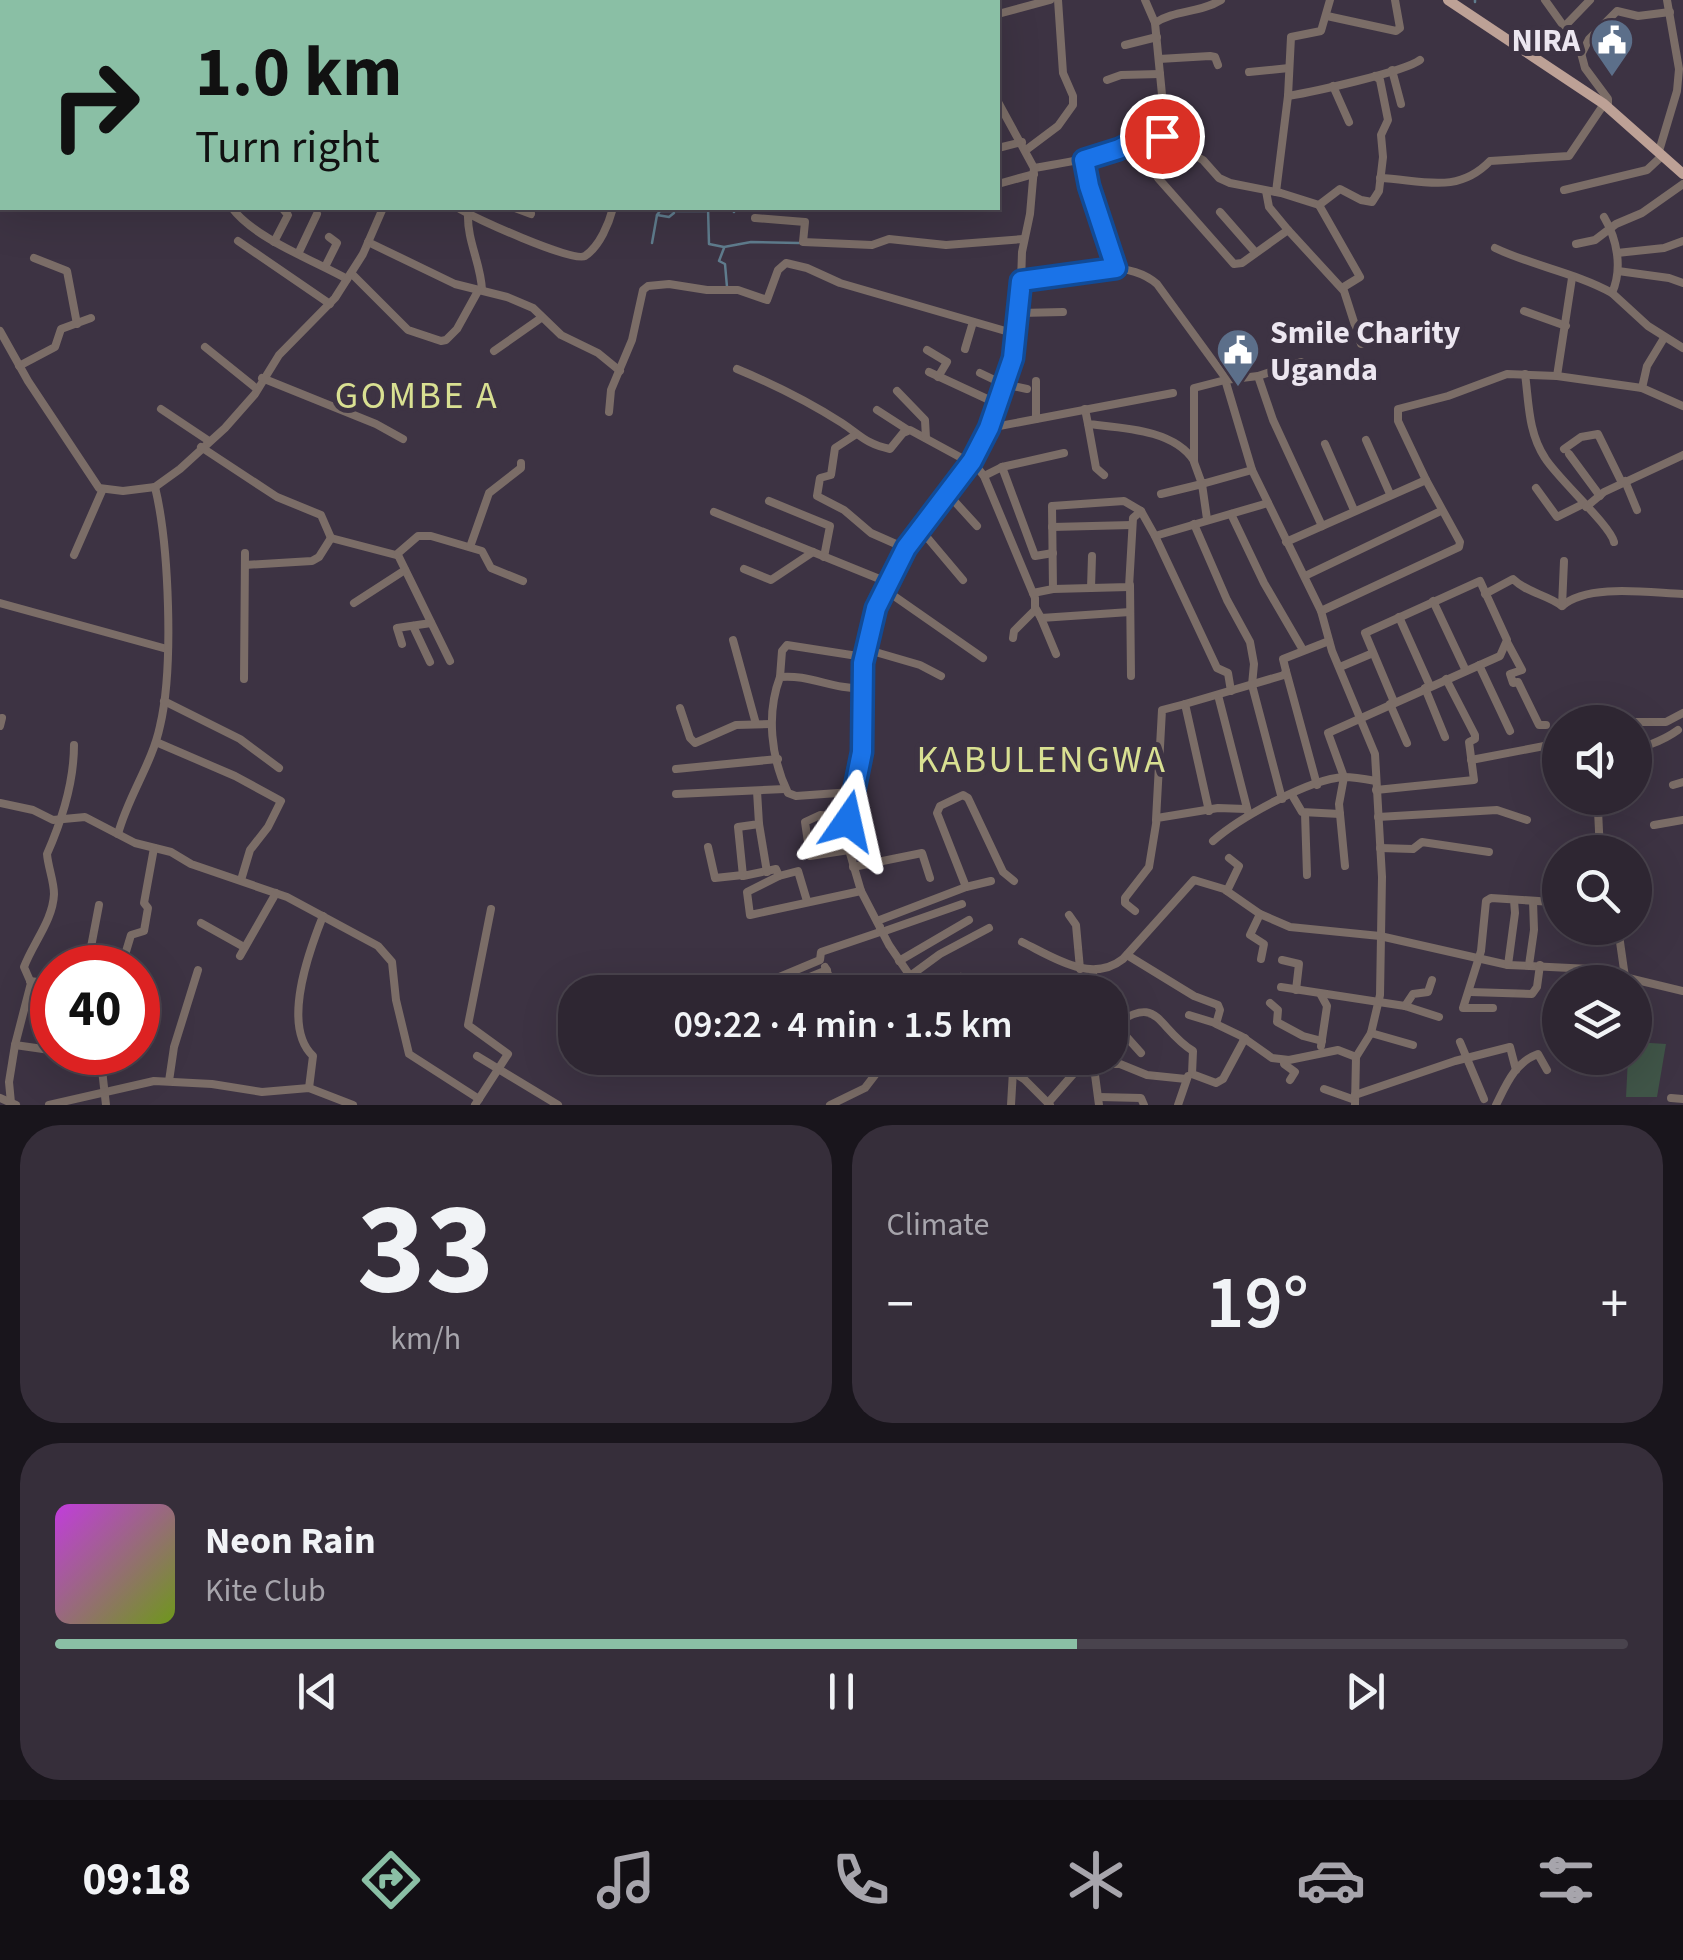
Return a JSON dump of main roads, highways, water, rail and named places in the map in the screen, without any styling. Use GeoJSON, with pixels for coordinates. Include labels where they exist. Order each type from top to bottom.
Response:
{"type":"FeatureCollection","features":[{"type":"Feature","properties":{"kind":"main road"},"geometry":{"type":"LineString","coordinates":[[1448,0],[1606,105],[1683,174]]}},
{"type":"Feature","properties":{"kind":"waterway"},"geometry":{"type":"LineString","coordinates":[[708,210],[709,244],[724,247],[751,242],[799,243]]}},
{"type":"Feature","properties":{"kind":"waterway"},"geometry":{"type":"LineString","coordinates":[[657,215],[660,211],[706,211]]}},
{"type":"Feature","properties":{"kind":"waterway"},"geometry":{"type":"LineString","coordinates":[[652,243],[657,215],[669,217],[674,213]]}},
{"type":"Feature","properties":{"kind":"waterway"},"geometry":{"type":"LineString","coordinates":[[724,248],[719,261],[725,264],[727,287]]}},
{"type":"Feature","properties":{"kind":"place","name":"NIRA"},"geometry":{"type":"Point","coordinates":[1612,78]}},
{"type":"Feature","properties":{"kind":"place","name":"Smile Charity Uganda"},"geometry":{"type":"Point","coordinates":[1238,388]}},
{"type":"Feature","properties":{"kind":"district","name":"GOMBE A"},"geometry":{"type":"Point","coordinates":[417,395]}},
{"type":"Feature","properties":{"kind":"district","name":"KABULENGWA"},"geometry":{"type":"Point","coordinates":[1042,759]}}]}
